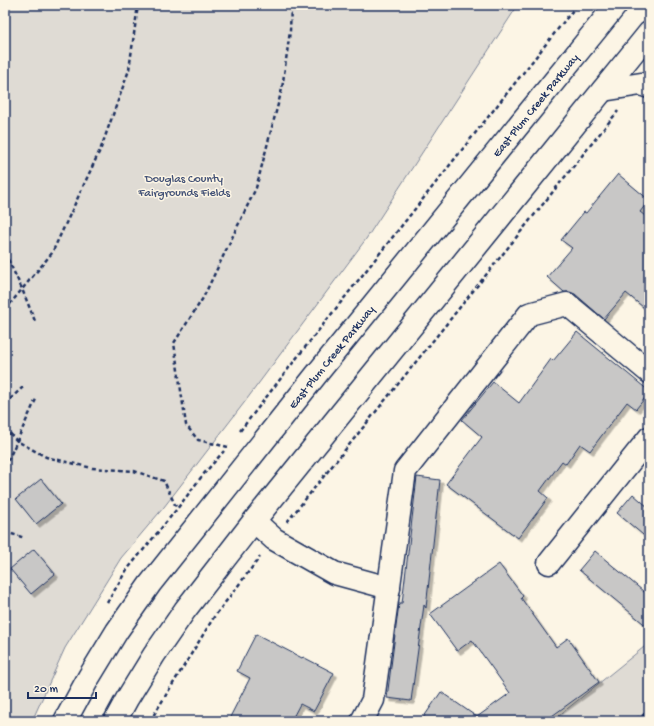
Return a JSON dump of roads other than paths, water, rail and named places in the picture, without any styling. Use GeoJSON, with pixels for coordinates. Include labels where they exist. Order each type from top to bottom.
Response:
{"type":"FeatureCollection","features":[{"type":"Feature","properties":{"kind":"main road","name":"East Plum Creek Parkway"},"geometry":{"type":"LineString","coordinates":[[65,721],[89,677],[117,631],[150,584],[330,358],[616,5]]}},
{"type":"Feature","properties":{"kind":"main road"},"geometry":{"type":"LineString","coordinates":[[115,721],[150,662],[176,623],[254,521],[649,33]]}},
{"type":"Feature","properties":{"kind":"main road"},"geometry":{"type":"LineString","coordinates":[[603,90],[645,85]]}},
{"type":"Feature","properties":{"kind":"main road"},"geometry":{"type":"LineString","coordinates":[[362,721],[373,700],[405,471],[529,314],[567,304],[649,372]]}},
{"type":"Feature","properties":{"kind":"main road"},"geometry":{"type":"LineString","coordinates":[[549,563],[649,438]]}},
{"type":"Feature","properties":{"kind":"main road"},"geometry":{"type":"LineString","coordinates":[[254,521],[274,539],[334,573],[389,588]]}},
{"type":"Feature","properties":{"kind":"park label","name":"Douglas County Fairgrounds Fields"},"geometry":{"type":"Point","coordinates":[184,185]}}]}
